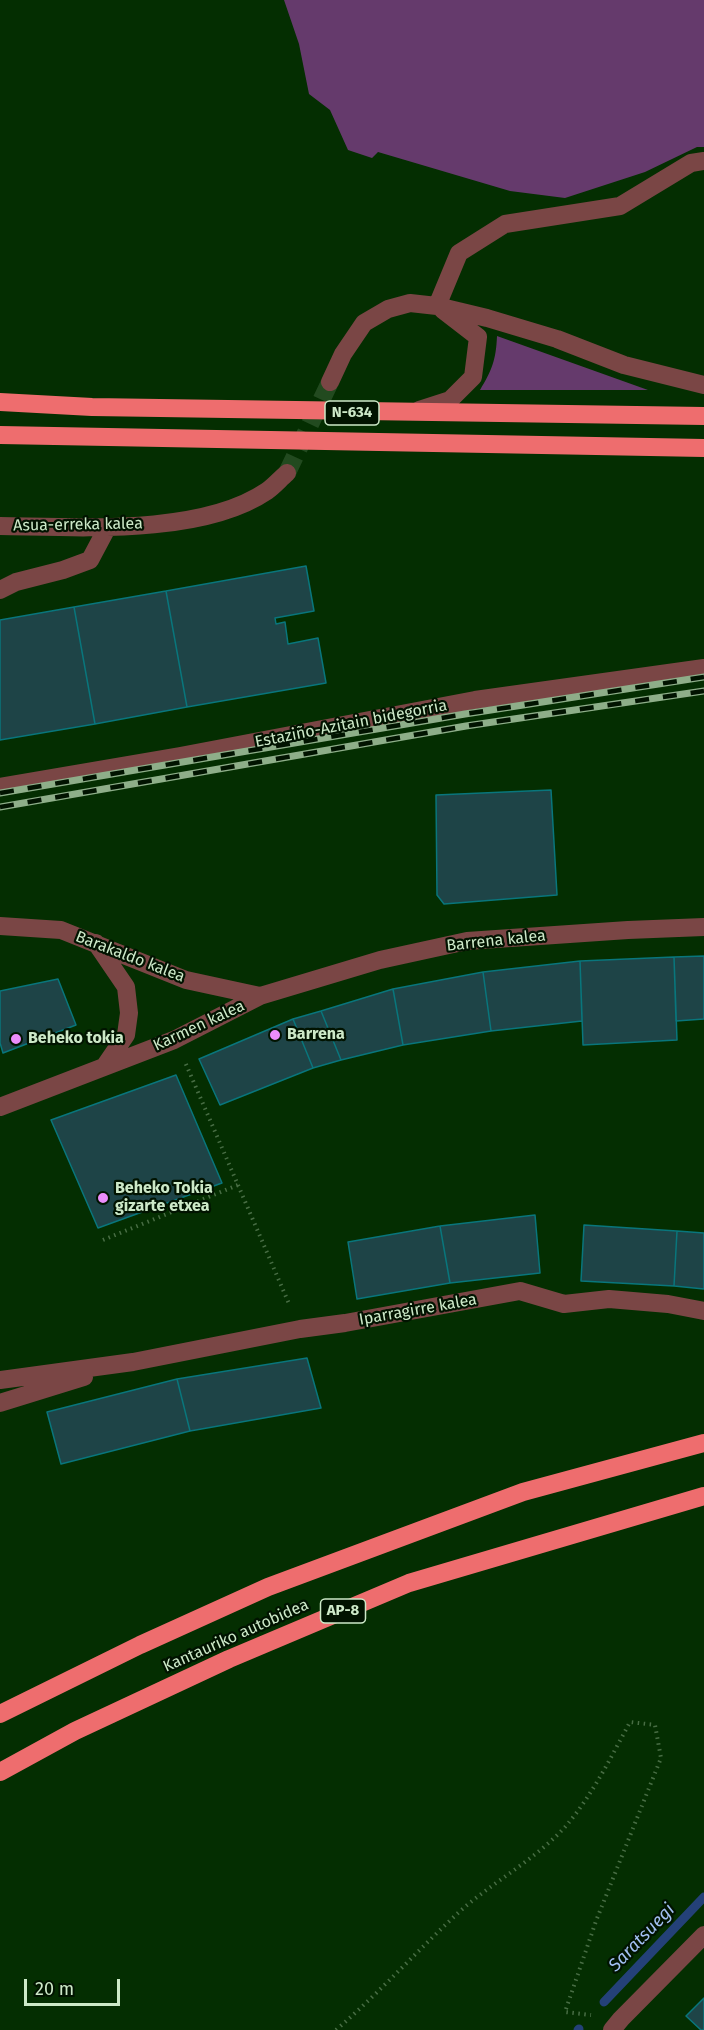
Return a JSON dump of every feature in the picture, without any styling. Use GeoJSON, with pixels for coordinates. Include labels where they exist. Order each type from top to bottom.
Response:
{"type":"FeatureCollection","features":[{"type":"Feature","properties":{"kind":"highway","name":"N-634"},"geometry":{"type":"LineString","coordinates":[[0,402],[104,408],[704,416]]}},
{"type":"Feature","properties":{"kind":"highway","name":"N-634"},"geometry":{"type":"LineString","coordinates":[[0,435],[704,448]]}},
{"type":"Feature","properties":{"kind":"highway","name":"Kantauriko autobidea"},"geometry":{"type":"LineString","coordinates":[[0,1714],[140,1645],[268,1587],[523,1492],[704,1443]]}},
{"type":"Feature","properties":{"kind":"highway","name":"Kantauriko autobidea"},"geometry":{"type":"LineString","coordinates":[[0,1772],[75,1731],[229,1659],[410,1583],[704,1496]]}},
{"type":"Feature","properties":{"kind":"street"},"geometry":{"type":"LineString","coordinates":[[437,306],[459,253],[505,224],[620,206],[691,164],[704,161]]}},
{"type":"Feature","properties":{"kind":"street"},"geometry":{"type":"LineString","coordinates":[[330,382],[343,354],[364,324],[388,309],[410,303],[437,306],[487,318],[557,339],[624,365],[704,385]]}},
{"type":"Feature","properties":{"kind":"street"},"geometry":{"type":"LineString","coordinates":[[415,412],[450,400],[473,376],[478,337],[437,306]]}},
{"type":"Feature","properties":{"kind":"street","name":"Asua-erreka kalea"},"geometry":{"type":"LineString","coordinates":[[0,526],[107,528],[164,523],[208,515],[239,505],[267,491],[287,473]]}},
{"type":"Feature","properties":{"kind":"street"},"geometry":{"type":"LineString","coordinates":[[0,590],[16,582],[63,570],[90,560],[107,528]]}},
{"type":"Feature","properties":{"kind":"street","name":"Estaziño-Azitain bidegorria"},"geometry":{"type":"LineString","coordinates":[[0,787],[180,756],[475,700],[704,668]]}},
{"type":"Feature","properties":{"kind":"street","name":"Barakaldo kalea"},"geometry":{"type":"LineString","coordinates":[[0,926],[61,930],[186,980],[260,996]]}},
{"type":"Feature","properties":{"kind":"street","name":"Barrena kalea"},"geometry":{"type":"LineString","coordinates":[[260,996],[380,960],[467,941],[704,927]]}},
{"type":"Feature","properties":{"kind":"street","name":"Karmen kalea"},"geometry":{"type":"LineString","coordinates":[[96,944],[126,987],[129,1013],[126,1035],[104,1067]]}},
{"type":"Feature","properties":{"kind":"street","name":"Karmen kalea"},"geometry":{"type":"LineString","coordinates":[[0,1107],[174,1040],[260,996]]}},
{"type":"Feature","properties":{"kind":"street","name":"Iparragirre kalea"},"geometry":{"type":"LineString","coordinates":[[0,1380],[133,1362],[300,1329],[520,1291],[564,1304],[609,1299],[668,1304],[704,1311]]}},
{"type":"Feature","properties":{"kind":"street","name":"Iparragirre kalea"},"geometry":{"type":"LineString","coordinates":[[0,1403],[133,1362]]}},
{"type":"Feature","properties":{"kind":"street"},"geometry":{"type":"LineString","coordinates":[[616,2024],[704,1935]]}},
{"type":"Feature","properties":{"kind":"path"},"geometry":{"type":"LineString","coordinates":[[183,1057],[289,1305]]}},
{"type":"Feature","properties":{"kind":"path"},"geometry":{"type":"LineString","coordinates":[[103,1240],[238,1185]]}},
{"type":"Feature","properties":{"kind":"path"},"geometry":{"type":"LineString","coordinates":[[336,2030],[460,1912],[515,1870],[565,1827],[598,1780],[630,1722],[655,1725],[661,1758],[596,1921],[565,2012],[616,2024]]}},
{"type":"Feature","properties":{"kind":"shaded area"},"geometry":{"type":"Polygon","coordinates":[[[284,0],[704,0],[704,147],[697,147],[645,172],[565,198],[510,191],[378,152],[372,158],[348,150],[330,110],[309,94],[299,44],[284,0]]]}},
{"type":"Feature","properties":{"kind":"shaded area"},"geometry":{"type":"Polygon","coordinates":[[[497,336],[648,390],[480,390],[493,364],[497,336]]]}},
{"type":"Feature","properties":{"kind":"building"},"geometry":{"type":"Polygon","coordinates":[[[306,566],[314,611],[275,618],[276,624],[285,622],[288,644],[318,638],[326,683],[187,707],[166,591],[306,566]]]}},
{"type":"Feature","properties":{"kind":"building"},"geometry":{"type":"Polygon","coordinates":[[[166,591],[187,707],[95,724],[74,607],[166,591]]]}},
{"type":"Feature","properties":{"kind":"building"},"geometry":{"type":"Polygon","coordinates":[[[74,607],[95,724],[0,740],[0,620],[74,607]]]}},
{"type":"Feature","properties":{"kind":"building"},"geometry":{"type":"Polygon","coordinates":[[[551,790],[557,895],[444,904],[437,895],[436,795],[551,790]]]}},
{"type":"Feature","properties":{"kind":"building"},"geometry":{"type":"Polygon","coordinates":[[[704,956],[704,1019],[676,1021],[674,957],[704,956]]]}},
{"type":"Feature","properties":{"kind":"building"},"geometry":{"type":"Polygon","coordinates":[[[674,957],[677,1040],[583,1045],[580,961],[674,957]]]}},
{"type":"Feature","properties":{"kind":"building"},"geometry":{"type":"Polygon","coordinates":[[[580,961],[582,1021],[491,1031],[483,972],[580,961]]]}},
{"type":"Feature","properties":{"kind":"building"},"geometry":{"type":"Polygon","coordinates":[[[483,972],[491,1031],[403,1045],[393,989],[483,972]]]}},
{"type":"Feature","properties":{"kind":"building"},"geometry":{"type":"Polygon","coordinates":[[[58,979],[76,1025],[3,1053],[0,1043],[0,991],[58,979]]]}},
{"type":"Feature","properties":{"kind":"building"},"geometry":{"type":"Polygon","coordinates":[[[393,989],[403,1045],[341,1060],[321,1011],[393,989]]]}},
{"type":"Feature","properties":{"kind":"building"},"geometry":{"type":"Polygon","coordinates":[[[321,1011],[341,1060],[313,1068],[293,1019],[321,1011]]]}},
{"type":"Feature","properties":{"kind":"building"},"geometry":{"type":"Polygon","coordinates":[[[293,1019],[313,1068],[220,1105],[199,1059],[293,1019]]]}},
{"type":"Feature","properties":{"kind":"building"},"geometry":{"type":"Polygon","coordinates":[[[176,1075],[222,1183],[98,1228],[51,1120],[176,1075]]]}},
{"type":"Feature","properties":{"kind":"building"},"geometry":{"type":"Polygon","coordinates":[[[535,1215],[540,1273],[450,1283],[440,1226],[535,1215]]]}},
{"type":"Feature","properties":{"kind":"building"},"geometry":{"type":"Polygon","coordinates":[[[584,1225],[677,1231],[674,1286],[581,1281],[584,1225]]]}},
{"type":"Feature","properties":{"kind":"building"},"geometry":{"type":"Polygon","coordinates":[[[440,1226],[450,1283],[357,1299],[348,1242],[440,1226]]]}},
{"type":"Feature","properties":{"kind":"building"},"geometry":{"type":"Polygon","coordinates":[[[677,1231],[704,1233],[704,1289],[674,1286],[677,1231]]]}},
{"type":"Feature","properties":{"kind":"building"},"geometry":{"type":"Polygon","coordinates":[[[307,1358],[321,1408],[190,1431],[177,1379],[307,1358]]]}},
{"type":"Feature","properties":{"kind":"building"},"geometry":{"type":"Polygon","coordinates":[[[177,1379],[190,1431],[61,1464],[47,1412],[177,1379]]]}},
{"type":"Feature","properties":{"kind":"building"},"geometry":{"type":"Polygon","coordinates":[[[704,1998],[704,2030],[701,2030],[686,2016],[704,1998]]]}},
{"type":"Feature","properties":{"kind":"waterway","name":"Saratsuegi"},"geometry":{"type":"LineString","coordinates":[[604,2002],[704,1897]]}},
{"type":"Feature","properties":{"kind":"tunnel"},"geometry":{"type":"LineString","coordinates":[[287,473],[330,382]]}},
{"type":"Feature","properties":{"kind":"railway"},"geometry":{"type":"LineString","coordinates":[[0,793],[465,714],[704,677]]}},
{"type":"Feature","properties":{"kind":"railway"},"geometry":{"type":"LineString","coordinates":[[0,807],[466,726],[704,691]]}},
{"type":"Feature","properties":{"kind":"place","name":"Barrena"},"geometry":{"type":"Point","coordinates":[275,1035]}},
{"type":"Feature","properties":{"kind":"place","name":"Beheko tokia"},"geometry":{"type":"Point","coordinates":[16,1039]}},
{"type":"Feature","properties":{"kind":"place","name":"Beheko Tokia gizarte etxea"},"geometry":{"type":"Point","coordinates":[103,1198]}}]}
